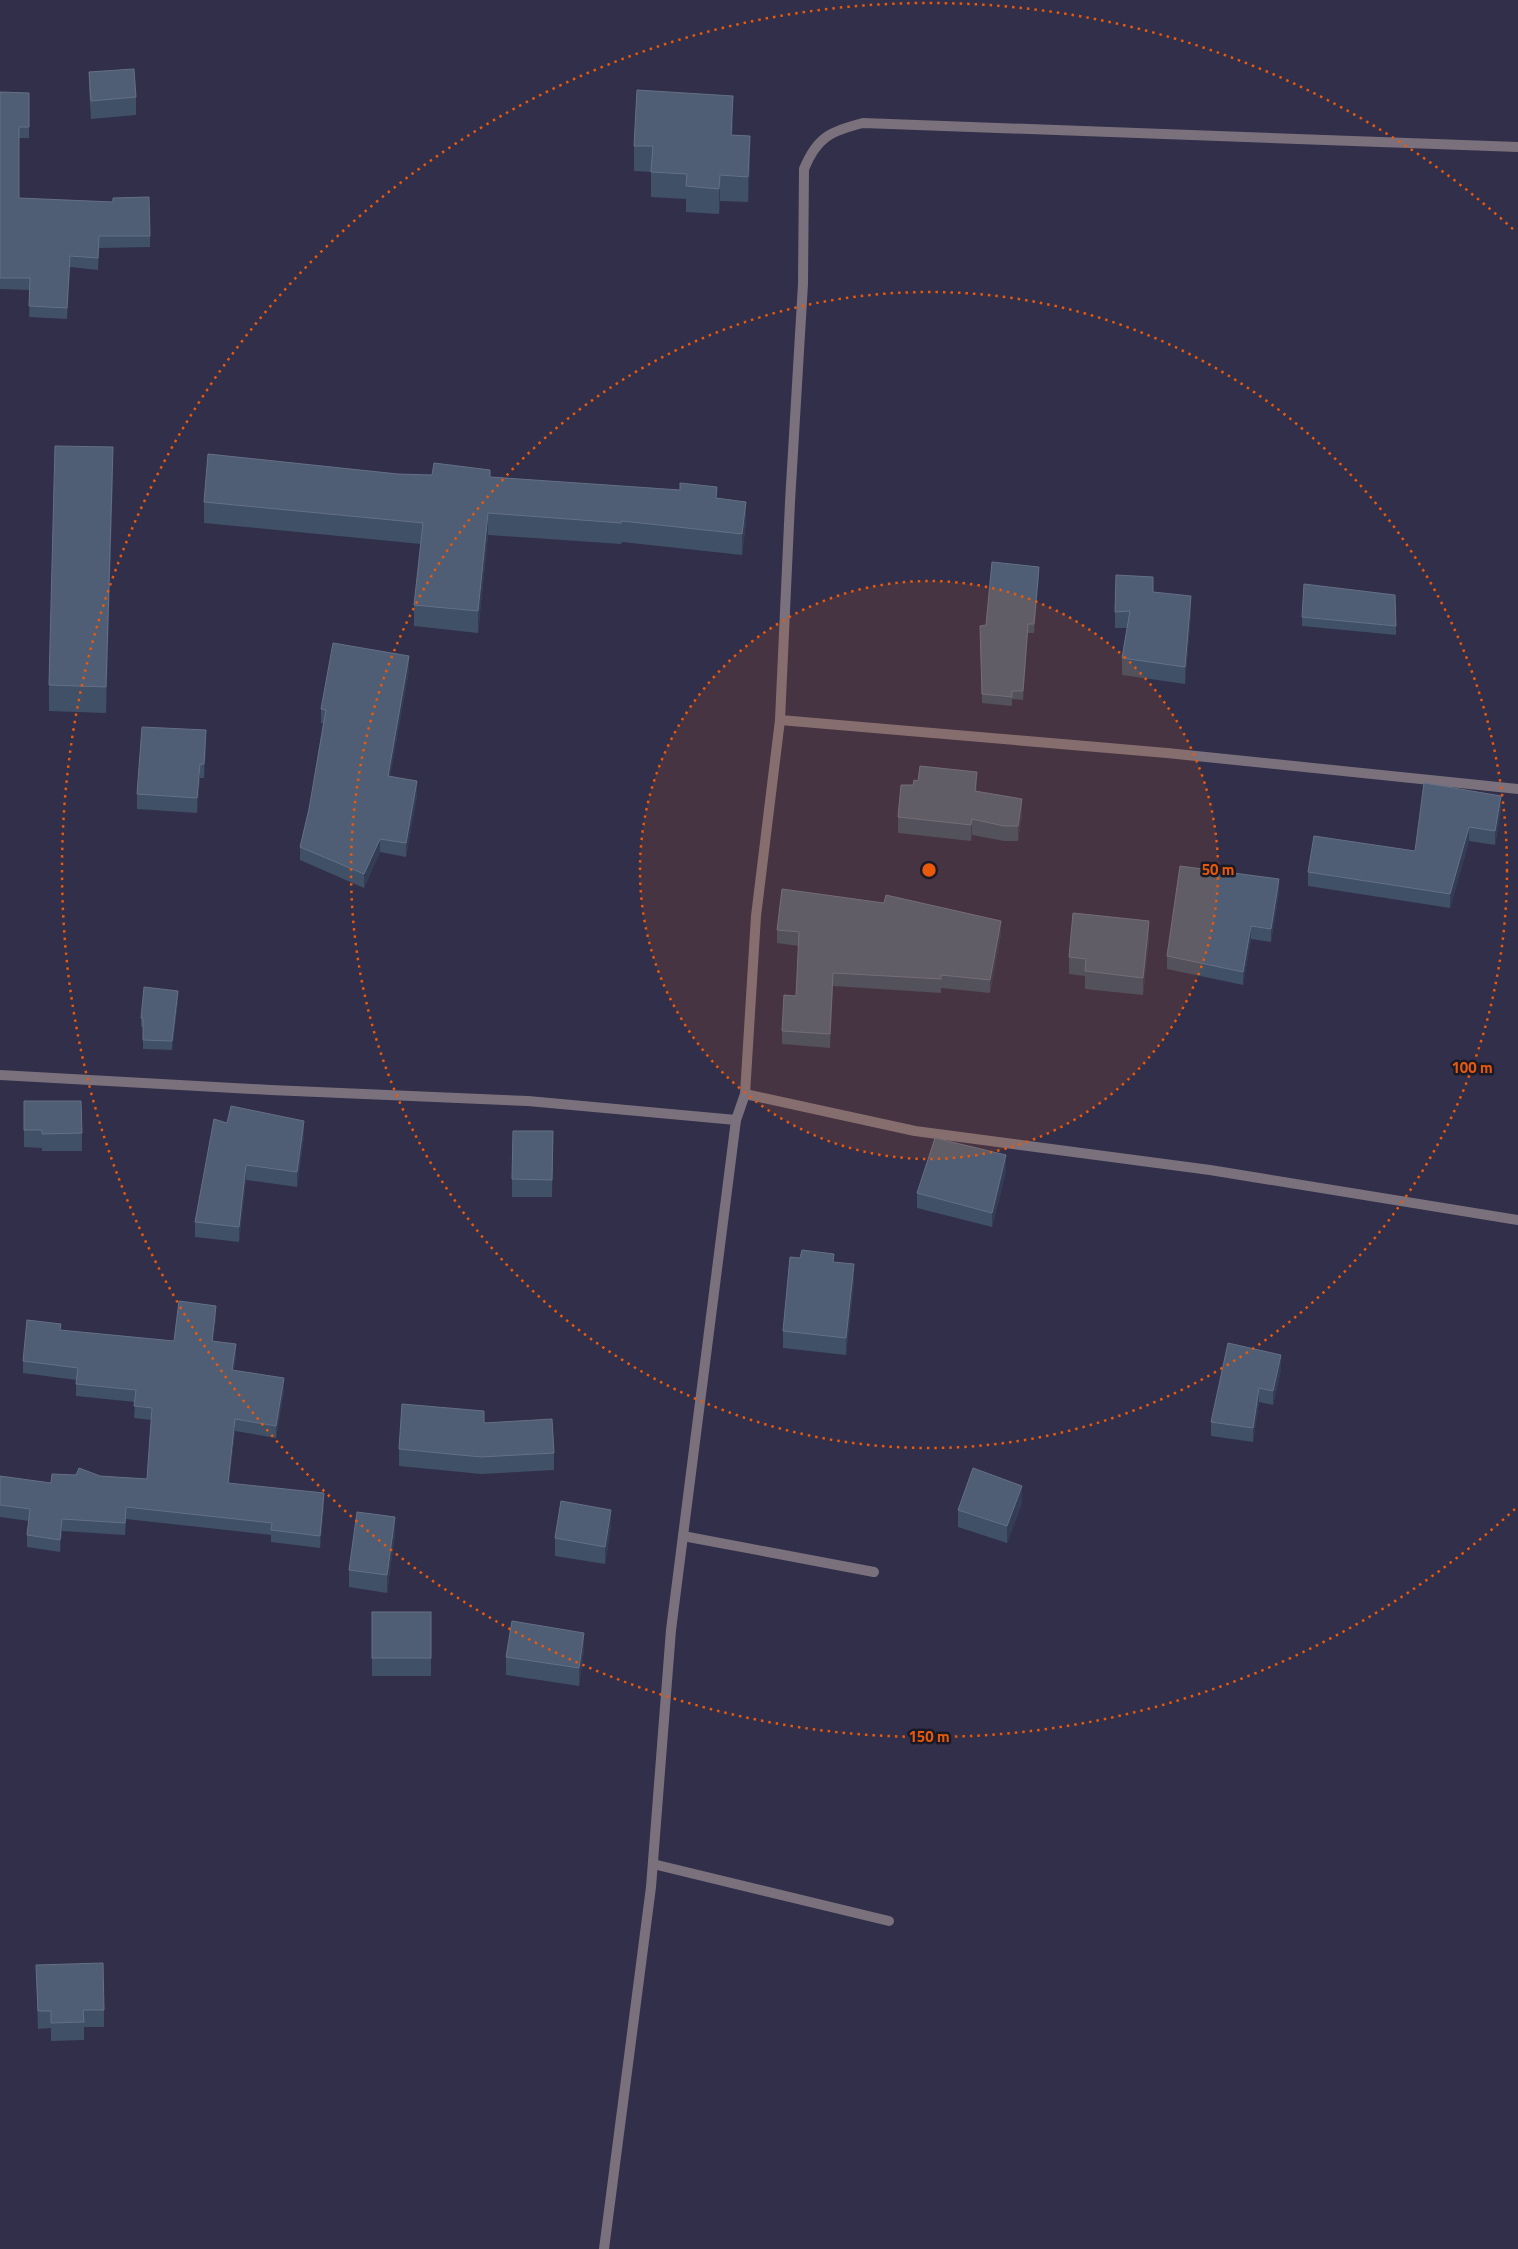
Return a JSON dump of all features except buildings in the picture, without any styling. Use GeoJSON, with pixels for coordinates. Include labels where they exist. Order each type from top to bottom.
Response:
{"type":"FeatureCollection","features":[{"type":"Feature","properties":{"kind":"street"},"geometry":{"type":"LineString","coordinates":[[604,2249],[653,1864],[671,1630],[736,1120],[745,1094],[756,916],[780,720],[803,284],[804,169],[810,154],[820,141],[838,130],[863,123],[1518,147]]}},
{"type":"Feature","properties":{"kind":"street"},"geometry":{"type":"LineString","coordinates":[[780,720],[1167,754],[1518,789]]}},
{"type":"Feature","properties":{"kind":"street"},"geometry":{"type":"LineString","coordinates":[[0,1075],[271,1090],[528,1101],[736,1120]]}},
{"type":"Feature","properties":{"kind":"street"},"geometry":{"type":"LineString","coordinates":[[745,1094],[915,1131],[1210,1170],[1518,1220]]}},
{"type":"Feature","properties":{"kind":"street"},"geometry":{"type":"LineString","coordinates":[[683,1536],[874,1572]]}},
{"type":"Feature","properties":{"kind":"street"},"geometry":{"type":"LineString","coordinates":[[653,1864],[889,1921]]}}]}
